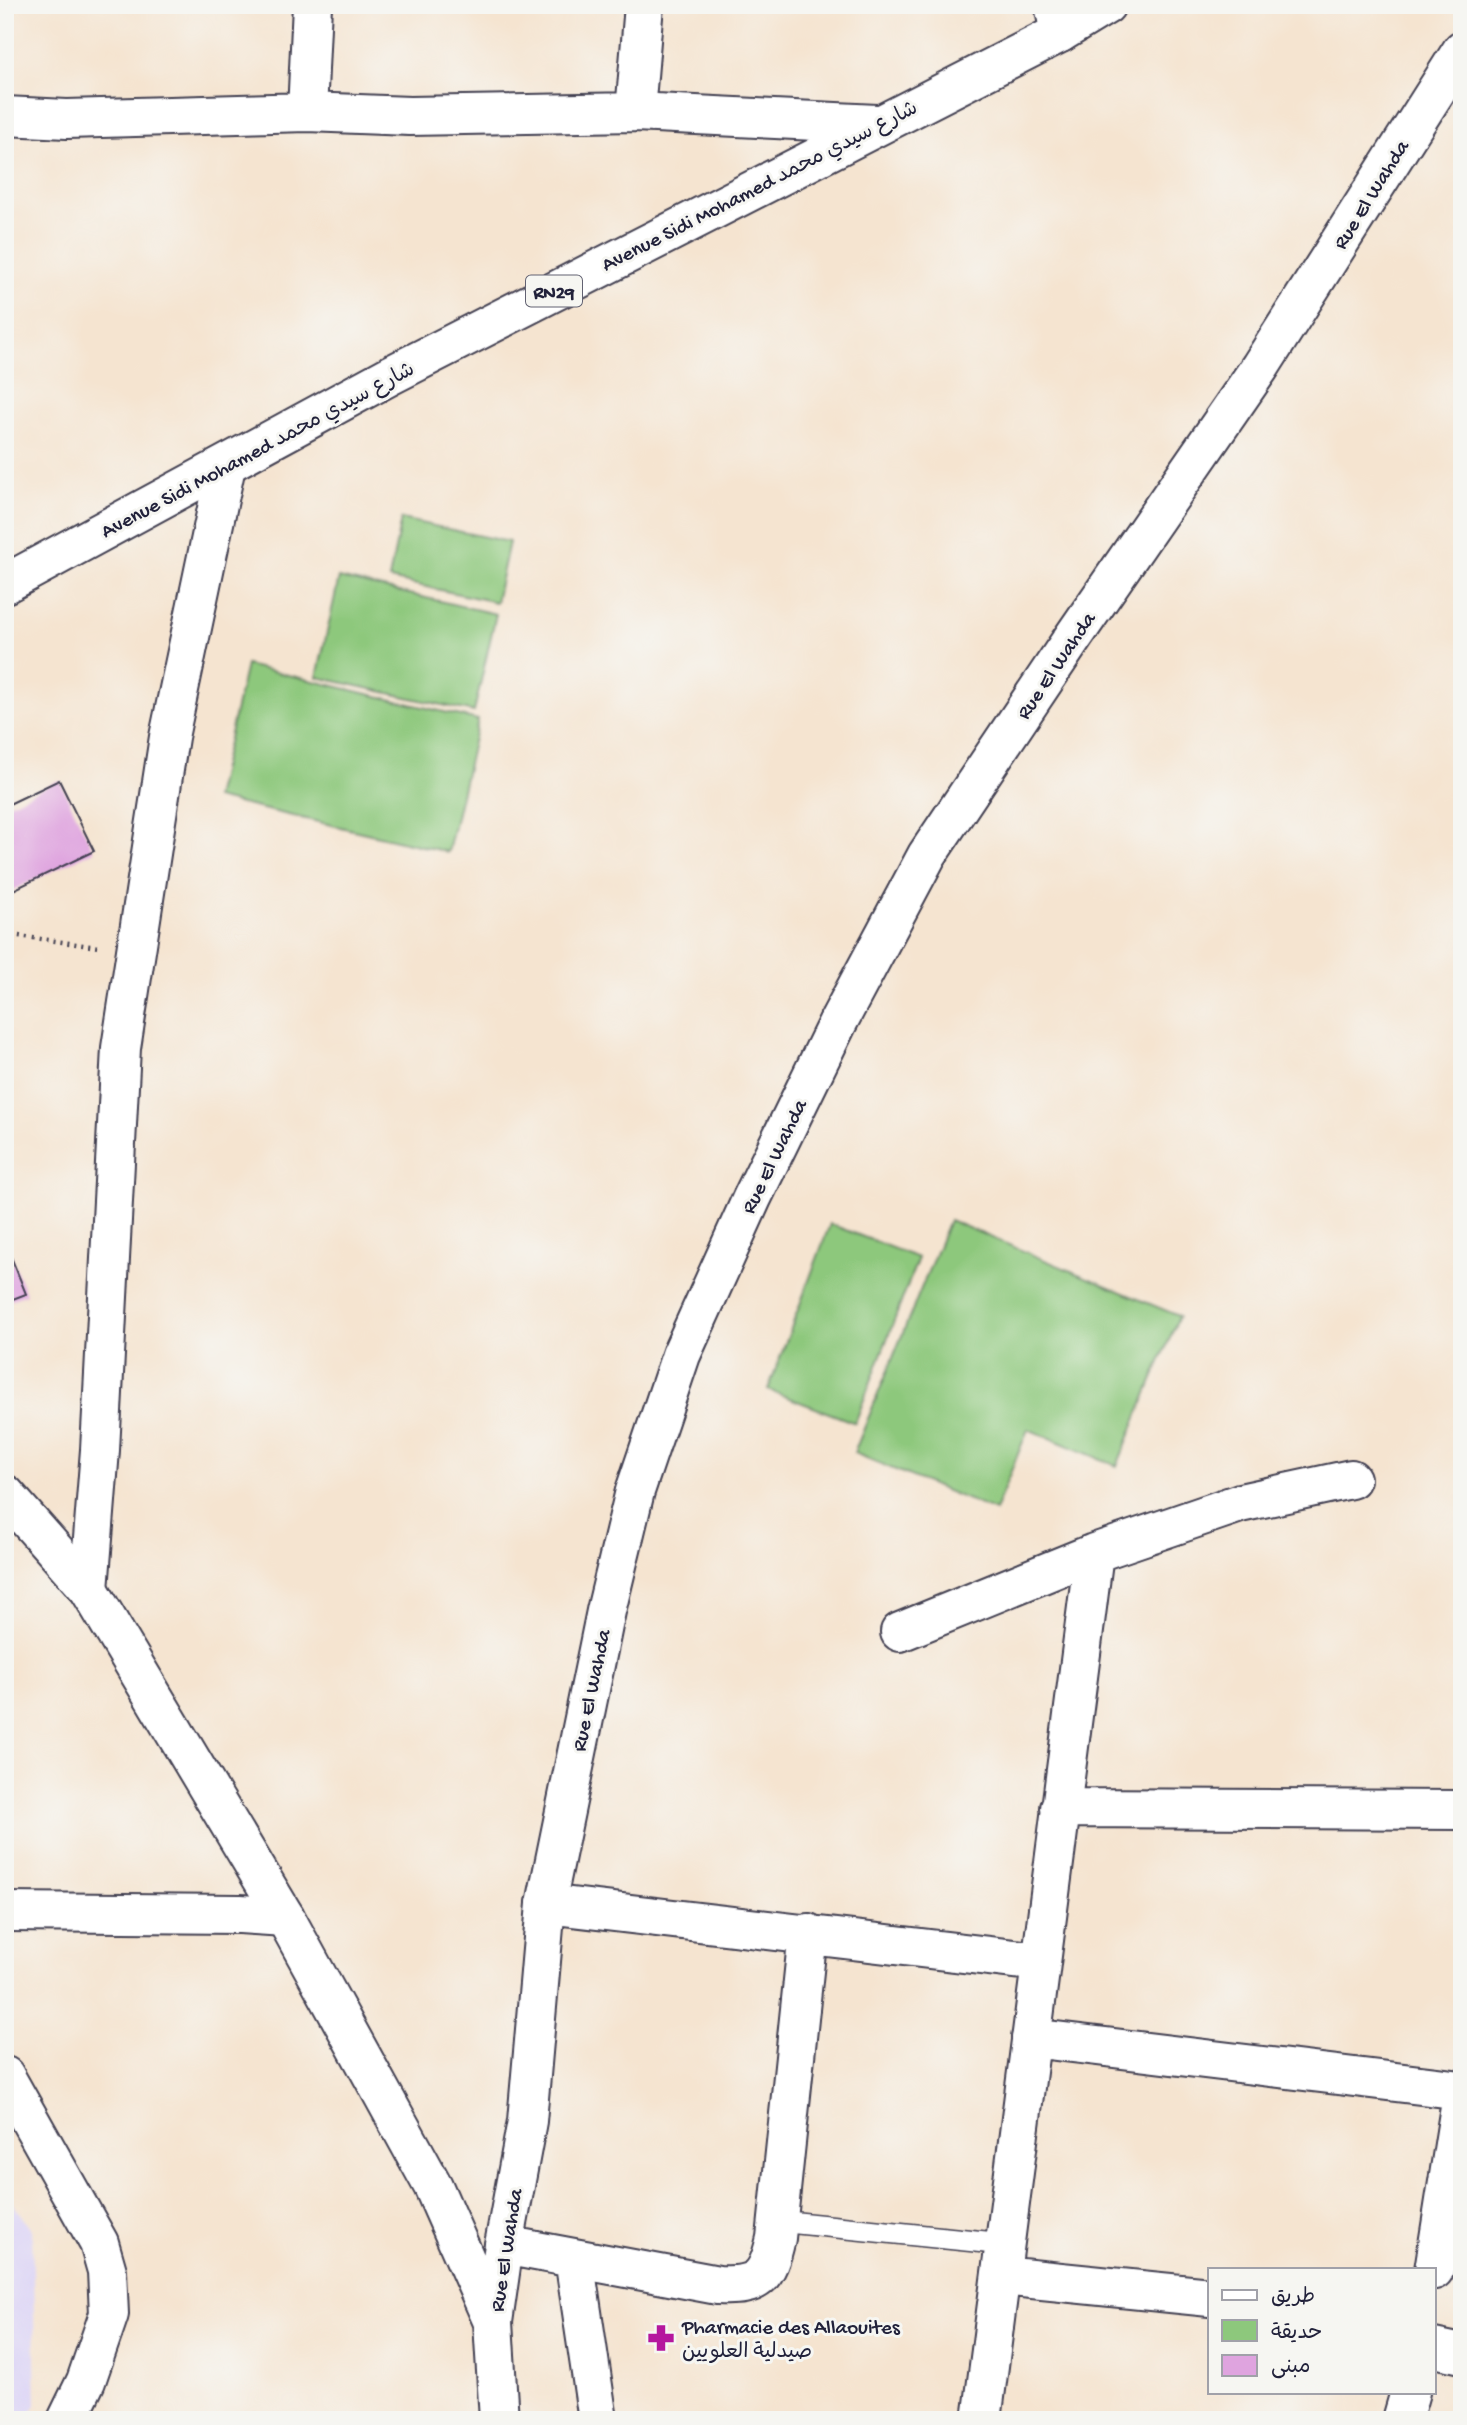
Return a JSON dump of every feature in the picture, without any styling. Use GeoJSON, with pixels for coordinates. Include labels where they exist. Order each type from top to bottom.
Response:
{"type":"FeatureCollection","features":[{"type":"Feature","properties":{"kind":"street"},"geometry":{"type":"LineString","coordinates":[[306,112],[312,5]]}},
{"type":"Feature","properties":{"kind":"street"},"geometry":{"type":"LineString","coordinates":[[635,112],[644,5]]}},
{"type":"Feature","properties":{"kind":"street","name":"Avenue Sidi Mohamed شارع سيدي محمد"},"geometry":{"type":"LineString","coordinates":[[5,584],[391,375],[877,124],[1057,19],[1106,5]]}},
{"type":"Feature","properties":{"kind":"street","name":"Rue El Wahda"},"geometry":{"type":"LineString","coordinates":[[499,2420],[493,2322],[527,2122],[546,1904],[606,1611],[635,1491],[681,1355],[752,1198],[838,1022],[927,855],[1074,636],[1260,368],[1462,50]]}},
{"type":"Feature","properties":{"kind":"street"},"geometry":{"type":"LineString","coordinates":[[5,116],[67,119],[306,112],[410,116],[635,112],[877,124]]}},
{"type":"Feature","properties":{"kind":"street"},"geometry":{"type":"LineString","coordinates":[[89,1589],[100,1450],[121,1048],[169,737],[226,466]]}},
{"type":"Feature","properties":{"kind":"street"},"geometry":{"type":"LineString","coordinates":[[900,1632],[1094,1553],[1240,1503],[1351,1479]]}},
{"type":"Feature","properties":{"kind":"street"},"geometry":{"type":"LineString","coordinates":[[5,1494],[89,1589],[285,1917],[433,2186],[493,2322]]}},
{"type":"Feature","properties":{"kind":"street"},"geometry":{"type":"LineString","coordinates":[[982,2420],[1094,1553]]}},
{"type":"Feature","properties":{"kind":"street"},"geometry":{"type":"LineString","coordinates":[[1060,1808],[1462,1810]]}},
{"type":"Feature","properties":{"kind":"street"},"geometry":{"type":"LineString","coordinates":[[546,1904],[1040,1962]]}},
{"type":"Feature","properties":{"kind":"street"},"geometry":{"type":"LineString","coordinates":[[5,1912],[240,1914],[285,1917]]}},
{"type":"Feature","properties":{"kind":"street"},"geometry":{"type":"LineString","coordinates":[[504,2245],[718,2285],[747,2285],[759,2278],[772,2256],[778,2221],[807,1933]]}},
{"type":"Feature","properties":{"kind":"street"},"geometry":{"type":"LineString","coordinates":[[1031,2038],[1462,2092],[1434,2268]]}},
{"type":"Feature","properties":{"kind":"street"},"geometry":{"type":"LineString","coordinates":[[5,2076],[99,2243],[107,2271],[108,2314],[86,2381],[67,2420]]}},
{"type":"Feature","properties":{"kind":"street"},"geometry":{"type":"LineString","coordinates":[[574,2258],[598,2420]]}},
{"type":"Feature","properties":{"kind":"street"},"geometry":{"type":"LineString","coordinates":[[1003,2260],[1208,2297]]}},
{"type":"Feature","properties":{"kind":"street"},"geometry":{"type":"LineString","coordinates":[[1436,2348],[1462,2354]]}},
{"type":"Feature","properties":{"kind":"street"},"geometry":{"type":"LineString","coordinates":[[1402,2420],[1409,2394]]}},
{"type":"Feature","properties":{"kind":"lane"},"geometry":{"type":"LineString","coordinates":[[778,2221],[1003,2260]]}},
{"type":"Feature","properties":{"kind":"path"},"geometry":{"type":"LineString","coordinates":[[5,934],[135,953]]}},
{"type":"Feature","properties":{"kind":"shaded area"},"geometry":{"type":"Polygon","coordinates":[[[5,2192],[32,2231],[36,2405],[25,2420],[5,2420],[5,2192]]]}},
{"type":"Feature","properties":{"kind":"green space"},"geometry":{"type":"Polygon","coordinates":[[[401,519],[509,542],[496,602],[389,579],[401,519]]]}},
{"type":"Feature","properties":{"kind":"green space"},"geometry":{"type":"Polygon","coordinates":[[[339,578],[496,614],[474,712],[317,677],[339,578]]]}},
{"type":"Feature","properties":{"kind":"green space"},"geometry":{"type":"Polygon","coordinates":[[[246,665],[478,720],[448,852],[215,798],[246,665]]]}},
{"type":"Feature","properties":{"kind":"green space"},"geometry":{"type":"Polygon","coordinates":[[[949,1220],[1179,1316],[1117,1466],[1028,1429],[995,1511],[854,1453],[949,1220]]]}},
{"type":"Feature","properties":{"kind":"green space"},"geometry":{"type":"Polygon","coordinates":[[[830,1224],[918,1258],[855,1423],[768,1390],[830,1224]]]}},
{"type":"Feature","properties":{"kind":"building"},"geometry":{"type":"Polygon","coordinates":[[[59,780],[94,851],[5,894],[5,806],[59,780]]]}},
{"type":"Feature","properties":{"kind":"building"},"geometry":{"type":"Polygon","coordinates":[[[5,1242],[26,1294],[5,1302],[5,1242]]]}},
{"type":"Feature","properties":{"kind":"place","name":"Pharmacie des Allaouites صيدلية العلويين"},"geometry":{"type":"Point","coordinates":[661,2338]}}]}
